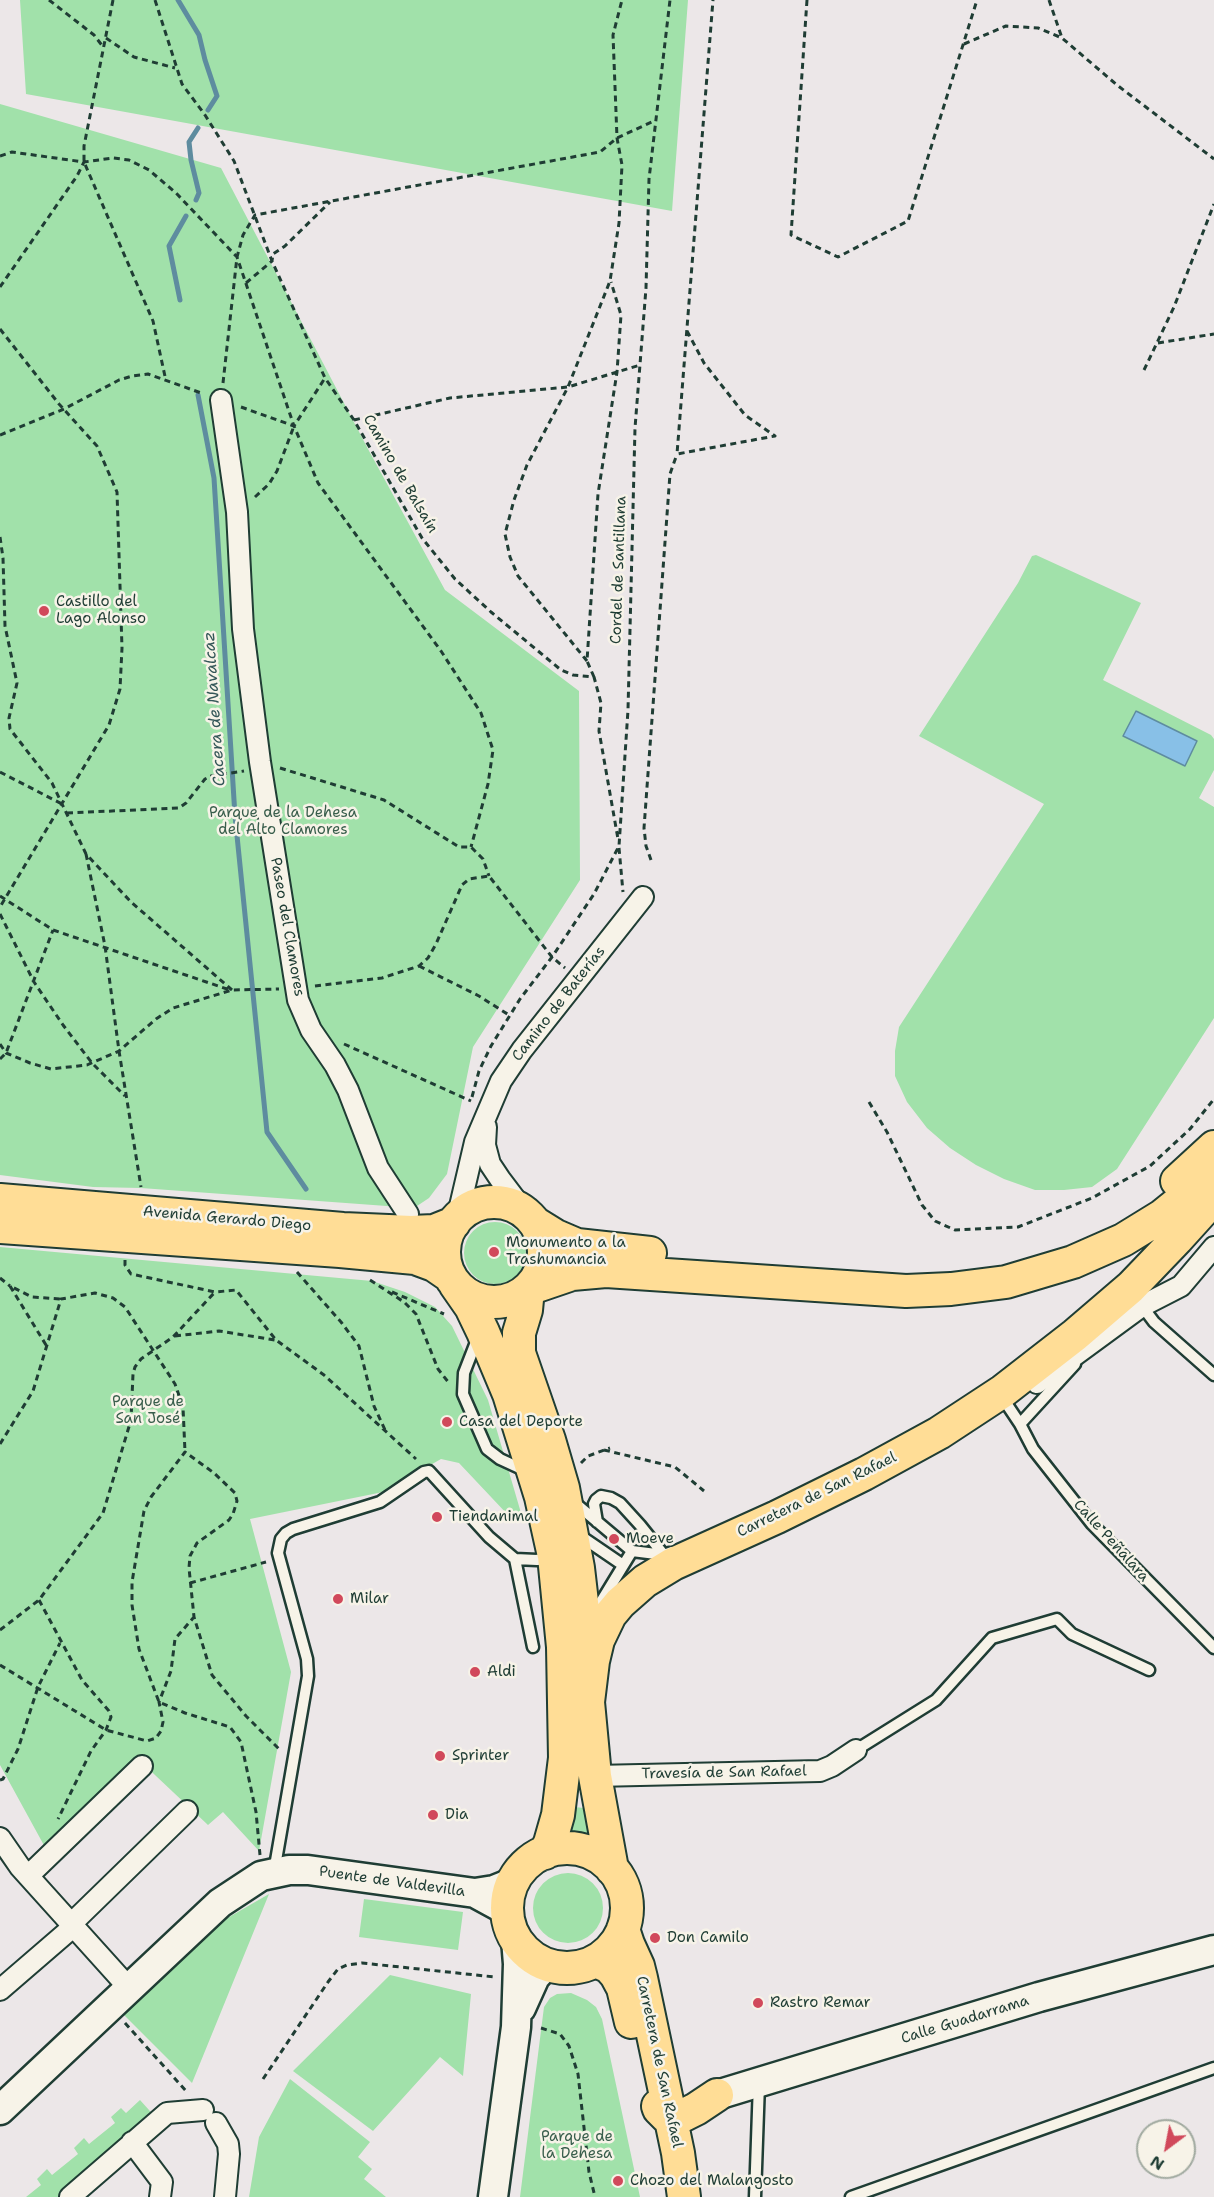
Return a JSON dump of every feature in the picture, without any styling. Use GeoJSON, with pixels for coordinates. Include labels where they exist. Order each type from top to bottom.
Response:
{"type":"FeatureCollection","features":[{"type":"Feature","properties":{"kind":"main road"},"geometry":{"type":"LineString","coordinates":[[545,1853],[558,1815],[565,1758],[563,1647],[554,1556],[535,1475],[509,1394],[482,1329],[445,1263],[444,1249],[447,1235],[455,1221],[471,1208],[494,1202],[513,1206],[572,1243],[600,1248],[849,1269],[955,1270],[1015,1260],[1066,1244],[1090,1233],[1152,1200],[1214,1147]]}},
{"type":"Feature","properties":{"kind":"main road"},"geometry":{"type":"LineString","coordinates":[[453,1280],[473,1297],[490,1302],[508,1300],[528,1289],[572,1274],[606,1271],[906,1291],[951,1289],[998,1283],[1049,1271],[1123,1240],[1162,1216],[1214,1174]]}},
{"type":"Feature","properties":{"kind":"main road","name":"Carretera de San Rafael"},"geometry":{"type":"LineString","coordinates":[[675,2197],[656,2131],[626,1997],[615,1965],[628,1944],[623,1929],[627,1900],[622,1884],[612,1869],[594,1776],[588,1701],[592,1661],[600,1634],[615,1609],[631,1593],[673,1564],[843,1485],[939,1433],[1030,1371],[1135,1283],[1214,1198]]}},
{"type":"Feature","properties":{"kind":"main road","name":"Avenida Gerardo Diego"},"geometry":{"type":"LineString","coordinates":[[0,1200],[411,1232],[434,1231],[455,1221]]}},
{"type":"Feature","properties":{"kind":"main road"},"geometry":{"type":"LineString","coordinates":[[532,1220],[542,1240],[543,1262],[536,1279],[528,1289],[526,1310],[519,1333],[519,1353],[549,1440],[577,1505],[588,1701]]}},
{"type":"Feature","properties":{"kind":"main road","name":"Avenida Gerardo Diego"},"geometry":{"type":"LineString","coordinates":[[0,1227],[415,1258],[434,1265],[453,1280]]}},
{"type":"Feature","properties":{"kind":"main road"},"geometry":{"type":"LineString","coordinates":[[529,2028],[518,1964],[513,1911],[527,1865],[545,1853],[562,1849],[580,1850],[596,1856],[612,1869]]}},
{"type":"Feature","properties":{"kind":"main road","name":"Puente de Valdevilla"},"geometry":{"type":"LineString","coordinates":[[268,1874],[308,1870],[475,1893],[494,1890],[513,1911]]}},
{"type":"Feature","properties":{"kind":"main road"},"geometry":{"type":"LineString","coordinates":[[0,2110],[220,1903],[268,1874]]}},
{"type":"Feature","properties":{"kind":"main road"},"geometry":{"type":"LineString","coordinates":[[513,1911],[533,1957],[558,1967],[615,1965],[656,2009],[670,2067],[673,2074],[695,2090],[695,2108]]}},
{"type":"Feature","properties":{"kind":"main road","name":"Calle Guadarrama"},"geometry":{"type":"LineString","coordinates":[[695,2108],[759,2082],[1040,1997],[1214,1951]]}},
{"type":"Feature","properties":{"kind":"main road"},"geometry":{"type":"LineString","coordinates":[[493,2197],[529,2028],[524,1997],[535,1977],[546,1964]]}},
{"type":"Feature","properties":{"kind":"main road","name":"Carretera de San Rafael"},"geometry":{"type":"LineString","coordinates":[[615,1965],[695,2108],[678,2153],[684,2197]]}},
{"type":"Feature","properties":{"kind":"street","name":"Paseo del Clamores"},"geometry":{"type":"LineString","coordinates":[[221,400],[237,512],[243,629],[260,762],[298,1000],[311,1030],[335,1065],[348,1090],[378,1168],[408,1214]]}},
{"type":"Feature","properties":{"kind":"street","name":"Camino de Baterías"},"geometry":{"type":"LineString","coordinates":[[455,1221],[475,1142],[501,1081],[511,1064],[643,897]]}},
{"type":"Feature","properties":{"kind":"street","name":"Camino de Baterías"},"geometry":{"type":"LineString","coordinates":[[486,1117],[485,1145],[490,1164],[532,1220]]}},
{"type":"Feature","properties":{"kind":"street"},"geometry":{"type":"LineString","coordinates":[[843,1485],[884,1472],[1006,1403],[1040,1381],[1142,1306],[1181,1286],[1214,1247]]}},
{"type":"Feature","properties":{"kind":"street","name":"Travesía de San Rafael"},"geometry":{"type":"LineString","coordinates":[[594,1776],[820,1771],[856,1750]]}},
{"type":"Feature","properties":{"kind":"street"},"geometry":{"type":"LineString","coordinates":[[28,1876],[142,1766]]}},
{"type":"Feature","properties":{"kind":"street"},"geometry":{"type":"LineString","coordinates":[[0,1990],[72,1926],[187,1811]]}},
{"type":"Feature","properties":{"kind":"street"},"geometry":{"type":"LineString","coordinates":[[0,1838],[28,1876],[72,1926],[119,1997]]}},
{"type":"Feature","properties":{"kind":"street"},"geometry":{"type":"LineString","coordinates":[[70,2197],[168,2113],[209,2117],[228,2144],[225,2197]]}},
{"type":"Feature","properties":{"kind":"street"},"geometry":{"type":"LineString","coordinates":[[132,2142],[162,2182],[160,2197]]}},
{"type":"Feature","properties":{"kind":"lane"},"geometry":{"type":"LineString","coordinates":[[1142,1306],[1154,1322],[1214,1375]]}},
{"type":"Feature","properties":{"kind":"lane"},"geometry":{"type":"LineString","coordinates":[[482,1329],[464,1373],[464,1396],[487,1449],[500,1459],[535,1475]]}},
{"type":"Feature","properties":{"kind":"lane"},"geometry":{"type":"LineString","coordinates":[[1020,1424],[1099,1338]]}},
{"type":"Feature","properties":{"kind":"lane","name":"Calle Peñalara"},"geometry":{"type":"LineString","coordinates":[[1006,1403],[1033,1449],[1092,1524],[1214,1648]]}},
{"type":"Feature","properties":{"kind":"lane"},"geometry":{"type":"LineString","coordinates":[[268,1874],[308,1677],[307,1659],[279,1558],[281,1539],[293,1529],[380,1502],[424,1472],[429,1471],[489,1537],[516,1559],[537,1560],[554,1556]]}},
{"type":"Feature","properties":{"kind":"lane"},"geometry":{"type":"LineString","coordinates":[[705,1537],[775,1506],[843,1485]]}},
{"type":"Feature","properties":{"kind":"lane"},"geometry":{"type":"LineString","coordinates":[[577,1505],[594,1504],[601,1496],[612,1498],[620,1503],[664,1555]]}},
{"type":"Feature","properties":{"kind":"lane"},"geometry":{"type":"LineString","coordinates":[[577,1505],[632,1551],[664,1555],[684,1546]]}},
{"type":"Feature","properties":{"kind":"lane"},"geometry":{"type":"LineString","coordinates":[[577,1505],[588,1542],[623,1565]]}},
{"type":"Feature","properties":{"kind":"lane"},"geometry":{"type":"LineString","coordinates":[[585,1628],[632,1551]]}},
{"type":"Feature","properties":{"kind":"lane"},"geometry":{"type":"LineString","coordinates":[[516,1559],[533,1647]]}},
{"type":"Feature","properties":{"kind":"lane","name":"Travesía de San Rafael"},"geometry":{"type":"LineString","coordinates":[[856,1750],[936,1700],[992,1638],[1056,1619],[1072,1634],[1149,1670]]}},
{"type":"Feature","properties":{"kind":"lane"},"geometry":{"type":"LineString","coordinates":[[851,2197],[1214,2068]]}},
{"type":"Feature","properties":{"kind":"lane"},"geometry":{"type":"LineString","coordinates":[[755,2197],[759,2082]]}},
{"type":"Feature","properties":{"kind":"path"},"geometry":{"type":"LineString","coordinates":[[50,0],[94,34],[104,48]]}},
{"type":"Feature","properties":{"kind":"path"},"geometry":{"type":"LineString","coordinates":[[113,0],[84,146],[84,162],[153,321],[166,381]]}},
{"type":"Feature","properties":{"kind":"path","name":"Camino de Balsaín"},"geometry":{"type":"LineString","coordinates":[[155,0],[182,84],[234,161],[272,261],[325,378],[354,420],[422,538],[455,579],[561,670],[573,675],[594,677]]}},
{"type":"Feature","properties":{"kind":"path"},"geometry":{"type":"LineString","coordinates":[[622,0],[613,35],[617,138],[622,165],[619,223],[610,280],[568,387],[527,465],[505,534],[510,557],[518,576],[587,662],[594,677],[601,703],[598,730],[619,846],[626,918]]}},
{"type":"Feature","properties":{"kind":"path","name":"Cordel de Santillana"},"geometry":{"type":"LineString","coordinates":[[311,1030],[471,1101],[479,1071],[490,1046],[509,1015],[552,957],[594,894],[619,846],[628,710],[635,428],[646,288],[649,179],[670,0]]}},
{"type":"Feature","properties":{"kind":"path"},"geometry":{"type":"LineString","coordinates":[[651,860],[646,846],[644,828],[670,474],[677,454],[713,0]]}},
{"type":"Feature","properties":{"kind":"path"},"geometry":{"type":"LineString","coordinates":[[807,0],[791,235],[838,257],[908,221],[977,0]]}},
{"type":"Feature","properties":{"kind":"path"},"geometry":{"type":"LineString","coordinates":[[1049,0],[1062,38]]}},
{"type":"Feature","properties":{"kind":"path"},"geometry":{"type":"LineString","coordinates":[[963,45],[1006,26],[1038,28],[1062,38],[1117,85],[1214,159]]}},
{"type":"Feature","properties":{"kind":"path"},"geometry":{"type":"LineString","coordinates":[[106,38],[134,57],[175,68]]}},
{"type":"Feature","properties":{"kind":"path"},"geometry":{"type":"LineString","coordinates":[[221,400],[237,257],[243,235],[255,215],[600,152],[617,138],[656,120]]}},
{"type":"Feature","properties":{"kind":"path"},"geometry":{"type":"LineString","coordinates":[[0,156],[12,152],[84,162],[113,158],[129,160],[149,170],[176,194],[237,257],[294,426],[318,483],[331,504],[441,651],[481,713],[493,750],[488,784],[471,847]]}},
{"type":"Feature","properties":{"kind":"path"},"geometry":{"type":"LineString","coordinates":[[0,287],[77,176],[84,162]]}},
{"type":"Feature","properties":{"kind":"path"},"geometry":{"type":"LineString","coordinates":[[246,283],[272,261],[273,254],[285,246],[332,201]]}},
{"type":"Feature","properties":{"kind":"path"},"geometry":{"type":"LineString","coordinates":[[1144,370],[1174,307],[1214,204]]}},
{"type":"Feature","properties":{"kind":"path"},"geometry":{"type":"LineString","coordinates":[[587,662],[598,494],[617,372],[621,315],[610,280]]}},
{"type":"Feature","properties":{"kind":"path"},"geometry":{"type":"LineString","coordinates":[[0,329],[64,410],[97,446],[106,462],[117,492],[122,648],[120,689],[109,725],[0,907]]}},
{"type":"Feature","properties":{"kind":"path"},"geometry":{"type":"LineString","coordinates":[[677,454],[775,436],[745,415],[704,363],[687,331]]}},
{"type":"Feature","properties":{"kind":"path"},"geometry":{"type":"LineString","coordinates":[[1158,343],[1214,334]]}},
{"type":"Feature","properties":{"kind":"path"},"geometry":{"type":"LineString","coordinates":[[354,420],[450,398],[568,387],[640,364]]}},
{"type":"Feature","properties":{"kind":"path"},"geometry":{"type":"LineString","coordinates":[[0,435],[64,410],[119,380],[148,374],[294,426]]}},
{"type":"Feature","properties":{"kind":"path"},"geometry":{"type":"LineString","coordinates":[[237,512],[269,484],[277,471],[294,426],[325,378]]}},
{"type":"Feature","properties":{"kind":"path"},"geometry":{"type":"LineString","coordinates":[[0,537],[2,609],[17,683],[9,718],[10,729],[52,783],[86,854],[105,946],[118,1051],[142,1195]]}},
{"type":"Feature","properties":{"kind":"path"},"geometry":{"type":"LineString","coordinates":[[66,813],[179,808],[186,803],[205,779],[241,772],[260,762],[384,800],[459,847],[471,847],[483,859],[489,876],[552,957],[577,979]]}},
{"type":"Feature","properties":{"kind":"path"},"geometry":{"type":"LineString","coordinates":[[0,772],[63,804]]}},
{"type":"Feature","properties":{"kind":"path"},"geometry":{"type":"LineString","coordinates":[[86,854],[131,902],[232,990]]}},
{"type":"Feature","properties":{"kind":"path"},"geometry":{"type":"LineString","coordinates":[[0,1044],[6,1053],[51,1069],[92,1063],[118,1051],[156,1019],[173,1008],[232,990],[296,988],[382,978],[419,966],[428,958],[436,944],[462,885],[469,879],[489,876]]}},
{"type":"Feature","properties":{"kind":"path"},"geometry":{"type":"LineString","coordinates":[[0,896],[53,930],[232,990]]}},
{"type":"Feature","properties":{"kind":"path"},"geometry":{"type":"LineString","coordinates":[[0,914],[34,982],[63,1025],[92,1063],[126,1097]]}},
{"type":"Feature","properties":{"kind":"path"},"geometry":{"type":"LineString","coordinates":[[0,1059],[6,1053],[53,930]]}},
{"type":"Feature","properties":{"kind":"path"},"geometry":{"type":"LineString","coordinates":[[419,966],[479,996],[509,1015]]}},
{"type":"Feature","properties":{"kind":"path"},"geometry":{"type":"LineString","coordinates":[[869,1102],[888,1132],[922,1205],[935,1221],[956,1230],[1018,1227],[1092,1198],[1150,1166],[1190,1129],[1214,1099]]}},
{"type":"Feature","properties":{"kind":"path"},"geometry":{"type":"LineString","coordinates":[[125,1257],[125,1265],[131,1274],[215,1292],[236,1290],[276,1340],[324,1375],[429,1471]]}},
{"type":"Feature","properties":{"kind":"path"},"geometry":{"type":"LineString","coordinates":[[293,1268],[359,1346],[374,1406],[386,1432]]}},
{"type":"Feature","properties":{"kind":"path"},"geometry":{"type":"LineString","coordinates":[[366,1276],[404,1302],[416,1314],[443,1377],[464,1396]]}},
{"type":"Feature","properties":{"kind":"path"},"geometry":{"type":"LineString","coordinates":[[0,1278],[32,1297],[61,1299],[95,1293],[113,1298],[125,1307],[175,1384],[183,1407],[185,1452],[151,1497],[144,1511],[132,1582],[132,1605],[139,1649],[159,1702],[163,1722],[156,1738],[139,1740],[106,1730],[0,1665]]}},
{"type":"Feature","properties":{"kind":"path"},"geometry":{"type":"LineString","coordinates":[[10,1286],[46,1345]]}},
{"type":"Feature","properties":{"kind":"path"},"geometry":{"type":"LineString","coordinates":[[385,1289],[445,1315]]}},
{"type":"Feature","properties":{"kind":"path"},"geometry":{"type":"LineString","coordinates":[[0,1630],[39,1600],[103,1513],[131,1420],[135,1367],[152,1350],[173,1336],[215,1292]]}},
{"type":"Feature","properties":{"kind":"path"},"geometry":{"type":"LineString","coordinates":[[0,1444],[33,1390],[61,1299]]}},
{"type":"Feature","properties":{"kind":"path"},"geometry":{"type":"LineString","coordinates":[[173,1336],[219,1331],[276,1340]]}},
{"type":"Feature","properties":{"kind":"path"},"geometry":{"type":"LineString","coordinates":[[577,1505],[578,1466],[588,1455],[610,1448]]}},
{"type":"Feature","properties":{"kind":"path"},"geometry":{"type":"LineString","coordinates":[[604,1450],[675,1467],[704,1491]]}},
{"type":"Feature","properties":{"kind":"path"},"geometry":{"type":"LineString","coordinates":[[185,1452],[214,1473],[235,1493],[237,1501],[234,1514],[229,1520],[197,1543],[190,1556],[194,1617],[215,1681],[292,1762]]}},
{"type":"Feature","properties":{"kind":"path"},"geometry":{"type":"LineString","coordinates":[[190,1583],[279,1558]]}},
{"type":"Feature","properties":{"kind":"path"},"geometry":{"type":"LineString","coordinates":[[39,1600],[82,1680],[109,1711],[111,1717],[106,1730],[91,1750],[57,1821]]}},
{"type":"Feature","properties":{"kind":"path"},"geometry":{"type":"LineString","coordinates":[[159,1702],[171,1671],[175,1639],[194,1617]]}},
{"type":"Feature","properties":{"kind":"path"},"geometry":{"type":"LineString","coordinates":[[0,1780],[3,1779],[18,1749],[38,1687],[61,1642]]}},
{"type":"Feature","properties":{"kind":"path"},"geometry":{"type":"LineString","coordinates":[[159,1702],[230,1727],[241,1742],[268,1874]]}},
{"type":"Feature","properties":{"kind":"path"},"geometry":{"type":"LineString","coordinates":[[263,2079],[328,1982],[338,1970],[347,1965],[363,1963],[500,1977]]}},
{"type":"Feature","properties":{"kind":"path"},"geometry":{"type":"LineString","coordinates":[[119,1997],[209,2117]]}},
{"type":"Feature","properties":{"kind":"path"},"geometry":{"type":"LineString","coordinates":[[529,2028],[560,2034],[569,2046],[578,2074],[589,2172],[596,2197]]}},
{"type":"Feature","properties":{"kind":"green space"},"geometry":{"type":"Polygon","coordinates":[[[20,0],[688,0],[672,211],[26,94],[20,0]]]}},
{"type":"Feature","properties":{"kind":"green space","name":"Parque de la Dehesa del Alto Clamores"},"geometry":{"type":"Polygon","coordinates":[[[0,104],[221,168],[368,449],[445,590],[579,691],[580,880],[473,1047],[447,1174],[429,1198],[414,1208],[141,1188],[93,1187],[0,1175],[0,104]]]}},
{"type":"Feature","properties":{"kind":"green space"},"geometry":{"type":"Polygon","coordinates":[[[1036,555],[1141,603],[1103,680],[1211,735],[1214,739],[1214,770],[1199,798],[1214,807],[1214,1018],[1117,1169],[1092,1187],[1064,1190],[1035,1190],[1004,1179],[950,1148],[927,1128],[907,1102],[895,1076],[895,1051],[899,1027],[1044,804],[919,736],[1018,583],[1032,556],[1036,555]]]}},
{"type":"Feature","properties":{"kind":"green space"},"geometry":{"type":"Polygon","coordinates":[[[495,1222],[512,1227],[517,1231],[521,1236],[526,1253],[521,1270],[517,1275],[512,1279],[495,1284],[478,1279],[473,1275],[469,1270],[464,1253],[469,1236],[473,1231],[478,1227],[495,1222]]]}},
{"type":"Feature","properties":{"kind":"green space","name":"Parque de San José"},"geometry":{"type":"Polygon","coordinates":[[[0,1247],[372,1281],[405,1292],[435,1307],[452,1326],[488,1400],[521,1513],[508,1515],[459,1463],[441,1459],[383,1492],[250,1519],[291,1672],[259,1851],[223,1812],[208,1825],[138,1759],[46,1849],[0,1765],[0,1247]]]}},
{"type":"Feature","properties":{"kind":"green space"},"geometry":{"type":"Polygon","coordinates":[[[574,1807],[584,1808],[590,1843],[567,1839],[574,1807]]]}},
{"type":"Feature","properties":{"kind":"green space"},"geometry":{"type":"Polygon","coordinates":[[[568,1873],[581,1876],[593,1883],[600,1895],[603,1908],[600,1921],[593,1933],[581,1940],[568,1943],[555,1940],[543,1933],[536,1921],[533,1908],[536,1895],[543,1883],[555,1876],[568,1873]]]}},
{"type":"Feature","properties":{"kind":"green space"},"geometry":{"type":"Polygon","coordinates":[[[269,1894],[192,2083],[124,2015],[217,1924],[269,1894]]]}},
{"type":"Feature","properties":{"kind":"green space"},"geometry":{"type":"Polygon","coordinates":[[[364,1899],[463,1912],[458,1950],[359,1937],[364,1899]]]}},
{"type":"Feature","properties":{"kind":"green space"},"geometry":{"type":"Polygon","coordinates":[[[390,1975],[471,1994],[463,2076],[440,2057],[373,2131],[293,2071],[390,1975]]]}},
{"type":"Feature","properties":{"kind":"green space","name":"Parque de la Dehesa"},"geometry":{"type":"Polygon","coordinates":[[[571,1993],[596,2007],[602,2019],[640,2197],[520,2197],[544,2007],[550,1998],[557,1994],[571,1993]]]}},
{"type":"Feature","properties":{"kind":"green space"},"geometry":{"type":"Polygon","coordinates":[[[290,2079],[370,2142],[358,2157],[372,2169],[364,2179],[386,2197],[249,2197],[259,2137],[290,2079]]]}},
{"type":"Feature","properties":{"kind":"green space"},"geometry":{"type":"Polygon","coordinates":[[[140,2100],[158,2120],[70,2197],[26,2197],[41,2185],[37,2179],[47,2169],[52,2175],[78,2154],[74,2148],[84,2138],[89,2144],[115,2123],[111,2117],[121,2108],[126,2113],[140,2100]]]}},
{"type":"Feature","properties":{"kind":"water"},"geometry":{"type":"Polygon","coordinates":[[[1136,711],[1197,741],[1185,766],[1123,736],[1136,711]]]}},
{"type":"Feature","properties":{"kind":"waterway","name":"Cacera de Navalcaz"},"geometry":{"type":"LineString","coordinates":[[178,0],[199,35],[217,96],[208,110]]}},
{"type":"Feature","properties":{"kind":"waterway","name":"Cacera de Navalcaz"},"geometry":{"type":"LineString","coordinates":[[196,200],[199,193],[189,142],[198,128]]}},
{"type":"Feature","properties":{"kind":"waterway","name":"Cacera de Navalcaz"},"geometry":{"type":"LineString","coordinates":[[180,300],[169,246],[186,216]]}},
{"type":"Feature","properties":{"kind":"waterway","name":"Cacera de Navalcaz"},"geometry":{"type":"LineString","coordinates":[[198,395],[214,478],[235,816],[267,1132],[306,1189]]}},
{"type":"Feature","properties":{"kind":"place","name":"Castillo del Lago Alonso"},"geometry":{"type":"Point","coordinates":[44,611]}},
{"type":"Feature","properties":{"kind":"place","name":"Monumento a la Trashumancia"},"geometry":{"type":"Point","coordinates":[494,1252]}},
{"type":"Feature","properties":{"kind":"place","name":"Casa del Deporte"},"geometry":{"type":"Point","coordinates":[447,1422]}},
{"type":"Feature","properties":{"kind":"place","name":"Tiendanimal"},"geometry":{"type":"Point","coordinates":[437,1517]}},
{"type":"Feature","properties":{"kind":"place","name":"Moeve"},"geometry":{"type":"Point","coordinates":[614,1539]}},
{"type":"Feature","properties":{"kind":"place","name":"Milar"},"geometry":{"type":"Point","coordinates":[338,1599]}},
{"type":"Feature","properties":{"kind":"place","name":"Aldi"},"geometry":{"type":"Point","coordinates":[475,1672]}},
{"type":"Feature","properties":{"kind":"place","name":"Sprinter"},"geometry":{"type":"Point","coordinates":[440,1756]}},
{"type":"Feature","properties":{"kind":"place","name":"Dia"},"geometry":{"type":"Point","coordinates":[433,1815]}},
{"type":"Feature","properties":{"kind":"place","name":"Don Camilo"},"geometry":{"type":"Point","coordinates":[655,1938]}},
{"type":"Feature","properties":{"kind":"place","name":"Rastro Remar"},"geometry":{"type":"Point","coordinates":[758,2003]}},
{"type":"Feature","properties":{"kind":"place","name":"Chozo del Malangosto"},"geometry":{"type":"Point","coordinates":[618,2181]}}]}
